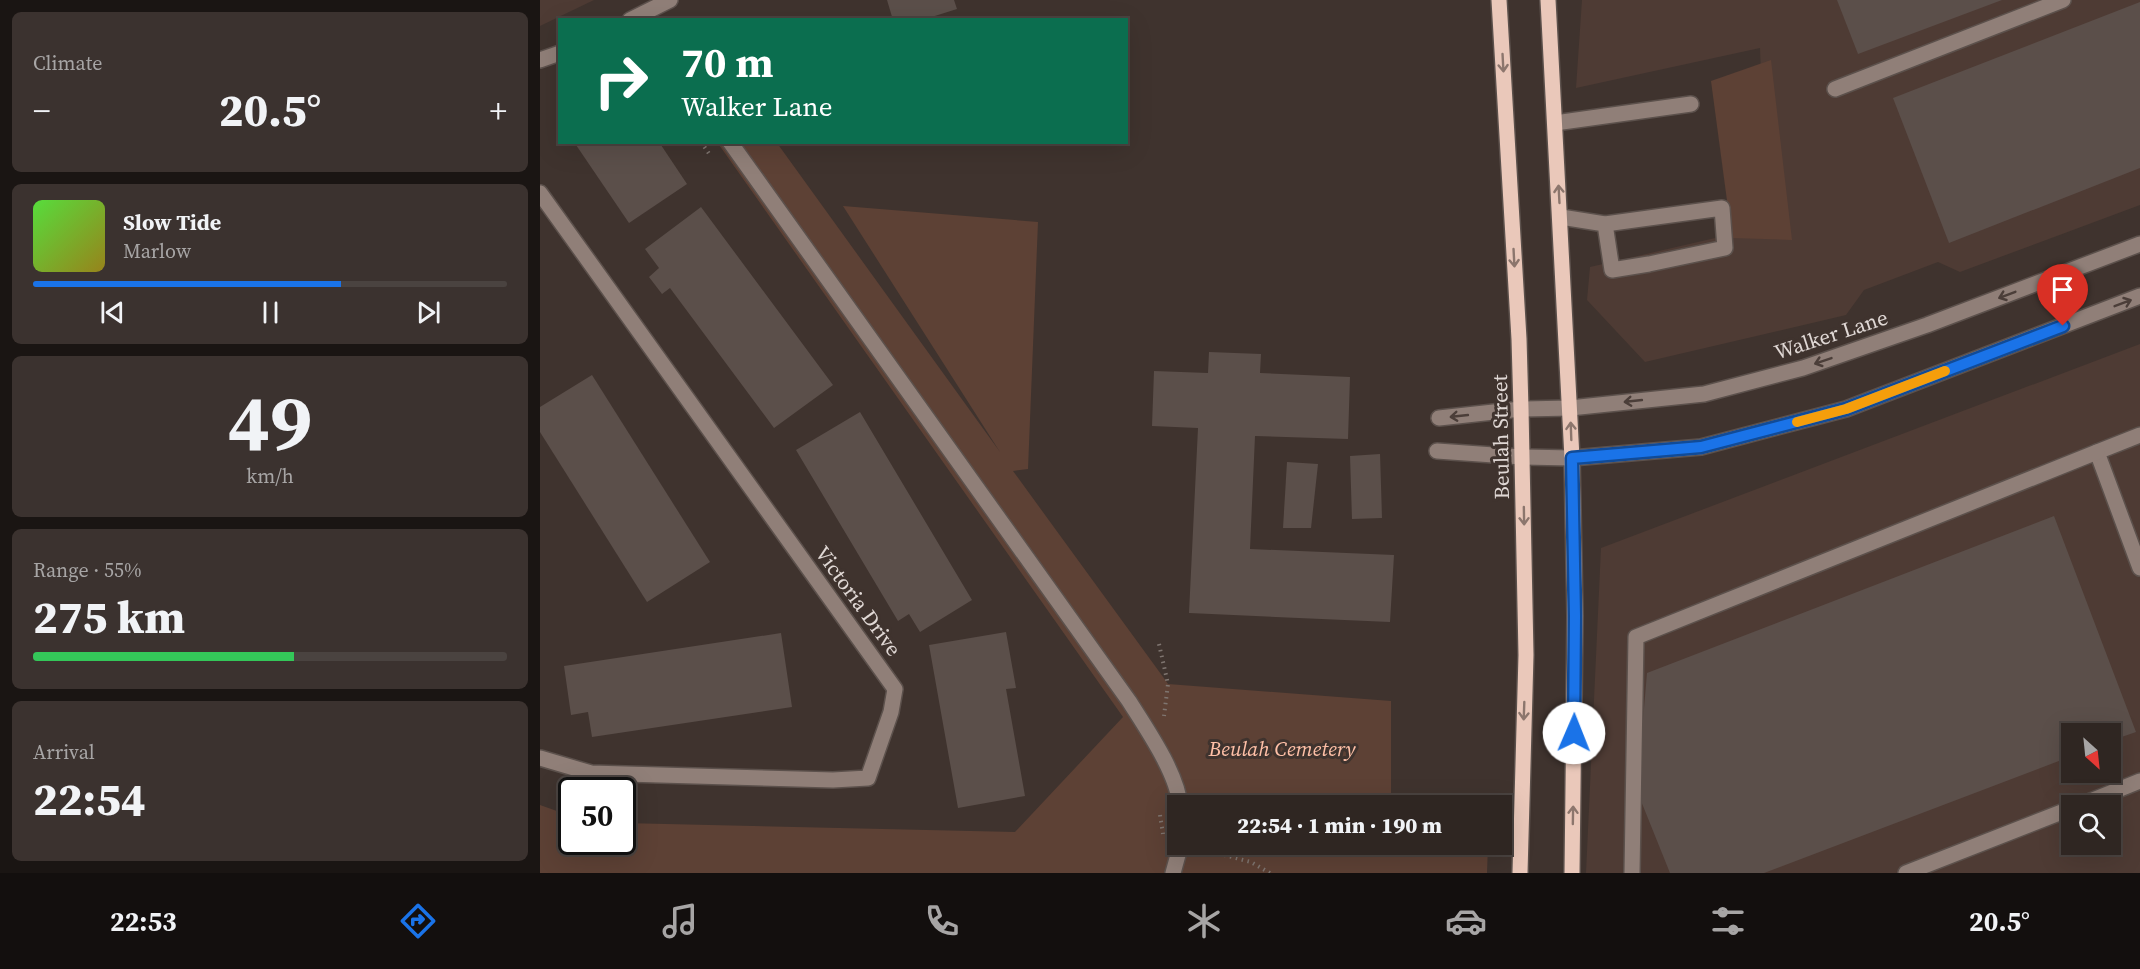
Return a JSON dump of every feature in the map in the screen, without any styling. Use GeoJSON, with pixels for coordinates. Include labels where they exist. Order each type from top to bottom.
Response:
{"type":"FeatureCollection","features":[{"type":"Feature","properties":{"kind":"main road","name":"Beulah Street"},"geometry":{"type":"LineString","coordinates":[[1499,0],[1521,409],[1526,655],[1520,873]]}},
{"type":"Feature","properties":{"kind":"main road"},"geometry":{"type":"LineString","coordinates":[[1548,0],[1572,458],[1575,616],[1572,873]]}},
{"type":"Feature","properties":{"kind":"street"},"geometry":{"type":"LineString","coordinates":[[638,18],[670,0]]}},
{"type":"Feature","properties":{"kind":"street"},"geometry":{"type":"LineString","coordinates":[[1835,89],[2062,0]]}},
{"type":"Feature","properties":{"kind":"street"},"geometry":{"type":"LineString","coordinates":[[540,60],[558,54]]}},
{"type":"Feature","properties":{"kind":"street"},"geometry":{"type":"LineString","coordinates":[[1556,123],[1691,104]]}},
{"type":"Feature","properties":{"kind":"street"},"geometry":{"type":"LineString","coordinates":[[731,144],[1130,701],[1160,749],[1178,795]]}},
{"type":"Feature","properties":{"kind":"street","name":"Victoria Drive"},"geometry":{"type":"LineString","coordinates":[[540,193],[895,689],[891,712],[868,778],[832,780],[591,773],[540,758]]}},
{"type":"Feature","properties":{"kind":"street"},"geometry":{"type":"LineString","coordinates":[[1561,217],[1605,224],[1722,208],[1725,248],[1612,270],[1605,224]]}},
{"type":"Feature","properties":{"kind":"street","name":"Walker Lane"},"geometry":{"type":"LineString","coordinates":[[1439,418],[1521,409],[1570,408],[1704,393],[1803,368],[1927,325],[2140,244]]}},
{"type":"Feature","properties":{"kind":"street"},"geometry":{"type":"LineString","coordinates":[[1437,451],[1572,458],[1701,447],[1846,409],[2140,296]]}},
{"type":"Feature","properties":{"kind":"street"},"geometry":{"type":"LineString","coordinates":[[1632,873],[1636,637],[2140,435]]}},
{"type":"Feature","properties":{"kind":"street"},"geometry":{"type":"LineString","coordinates":[[2097,452],[2140,568]]}},
{"type":"Feature","properties":{"kind":"street"},"geometry":{"type":"LineString","coordinates":[[2105,795],[2140,781]]}},
{"type":"Feature","properties":{"kind":"street"},"geometry":{"type":"LineString","coordinates":[[1906,873],[2061,812]]}},
{"type":"Feature","properties":{"kind":"street"},"geometry":{"type":"LineString","coordinates":[[1173,873],[1178,855]]}},
{"type":"Feature","properties":{"kind":"path"},"geometry":{"type":"LineString","coordinates":[[1159,644],[1168,684],[1160,749]]}},
{"type":"Feature","properties":{"kind":"path"},"geometry":{"type":"LineString","coordinates":[[1222,855],[1251,862],[1270,873]]}},
{"type":"Feature","properties":{"kind":"shaded area"},"geometry":{"type":"Polygon","coordinates":[[[540,0],[594,0],[540,26],[540,0]]]}},
{"type":"Feature","properties":{"kind":"shaded area"},"geometry":{"type":"Polygon","coordinates":[[[1582,0],[2140,0],[2140,205],[1960,272],[1938,262],[1864,290],[1846,315],[1645,362],[1587,300],[1590,267],[1767,226],[1760,48],[1576,88],[1582,0]]]}},
{"type":"Feature","properties":{"kind":"shaded area"},"geometry":{"type":"Polygon","coordinates":[[[2140,344],[2140,873],[1586,873],[1601,548],[2140,344]]]}},
{"type":"Feature","properties":{"kind":"green space"},"geometry":{"type":"Polygon","coordinates":[[[1771,60],[1792,240],[1732,238],[1711,81],[1771,60]]]}},
{"type":"Feature","properties":{"kind":"green space","name":"Beulah Cemetery"},"geometry":{"type":"Polygon","coordinates":[[[718,144],[778,144],[1000,452],[843,206],[1038,222],[1028,469],[1013,471],[1168,684],[1391,701],[1391,795],[1167,795],[1167,855],[1488,855],[1487,873],[540,873],[540,805],[558,811],[558,855],[636,855],[636,823],[1015,832],[1123,717],[718,144]]]}},
{"type":"Feature","properties":{"kind":"building"},"geometry":{"type":"Polygon","coordinates":[[[887,0],[954,0],[957,9],[928,18],[892,18],[887,0]]]}},
{"type":"Feature","properties":{"kind":"building"},"geometry":{"type":"Polygon","coordinates":[[[1837,0],[2002,0],[1858,54],[1837,0]]]}},
{"type":"Feature","properties":{"kind":"building"},"geometry":{"type":"Polygon","coordinates":[[[2140,2],[2140,168],[1949,243],[1893,98],[2140,2]]]}},
{"type":"Feature","properties":{"kind":"building"},"geometry":{"type":"Polygon","coordinates":[[[575,144],[660,144],[687,184],[629,223],[575,144]]]}},
{"type":"Feature","properties":{"kind":"building"},"geometry":{"type":"Polygon","coordinates":[[[701,207],[833,385],[774,428],[670,288],[662,294],[649,277],[659,268],[645,249],[701,207]]]}},
{"type":"Feature","properties":{"kind":"building"},"geometry":{"type":"Polygon","coordinates":[[[1209,352],[1261,354],[1260,373],[1350,377],[1348,439],[1255,436],[1250,549],[1394,555],[1390,622],[1189,613],[1198,428],[1152,426],[1154,371],[1208,373],[1209,352]]]}},
{"type":"Feature","properties":{"kind":"building"},"geometry":{"type":"Polygon","coordinates":[[[592,375],[710,562],[647,602],[540,432],[540,407],[592,375]]]}},
{"type":"Feature","properties":{"kind":"building"},"geometry":{"type":"Polygon","coordinates":[[[860,412],[972,600],[920,632],[909,614],[898,621],[796,450],[860,412]]]}},
{"type":"Feature","properties":{"kind":"building"},"geometry":{"type":"Polygon","coordinates":[[[1380,454],[1382,518],[1352,519],[1350,456],[1380,454]]]}},
{"type":"Feature","properties":{"kind":"building"},"geometry":{"type":"Polygon","coordinates":[[[1287,462],[1318,464],[1311,528],[1283,528],[1287,462]]]}},
{"type":"Feature","properties":{"kind":"building"},"geometry":{"type":"Polygon","coordinates":[[[2054,516],[2136,732],[2121,737],[2121,723],[2061,723],[2061,760],[1764,873],[1670,873],[1637,791],[1647,673],[2054,516]]]}},
{"type":"Feature","properties":{"kind":"building"},"geometry":{"type":"Polygon","coordinates":[[[1006,632],[1016,688],[1006,689],[1025,796],[958,808],[929,645],[1006,632]]]}},
{"type":"Feature","properties":{"kind":"building"},"geometry":{"type":"Polygon","coordinates":[[[781,633],[792,707],[592,737],[588,712],[571,715],[564,666],[781,633]]]}},
{"type":"Feature","properties":{"kind":"slow traffic"},"geometry":{"type":"LineString","coordinates":[[1797,422],[1846,409],[1945,371]]}},
{"type":"Feature","properties":{"kind":"route"},"geometry":{"type":"LineString","coordinates":[[1574,733],[1575,616],[1572,458],[1701,447],[1846,409],[2063,326]]}}]}
